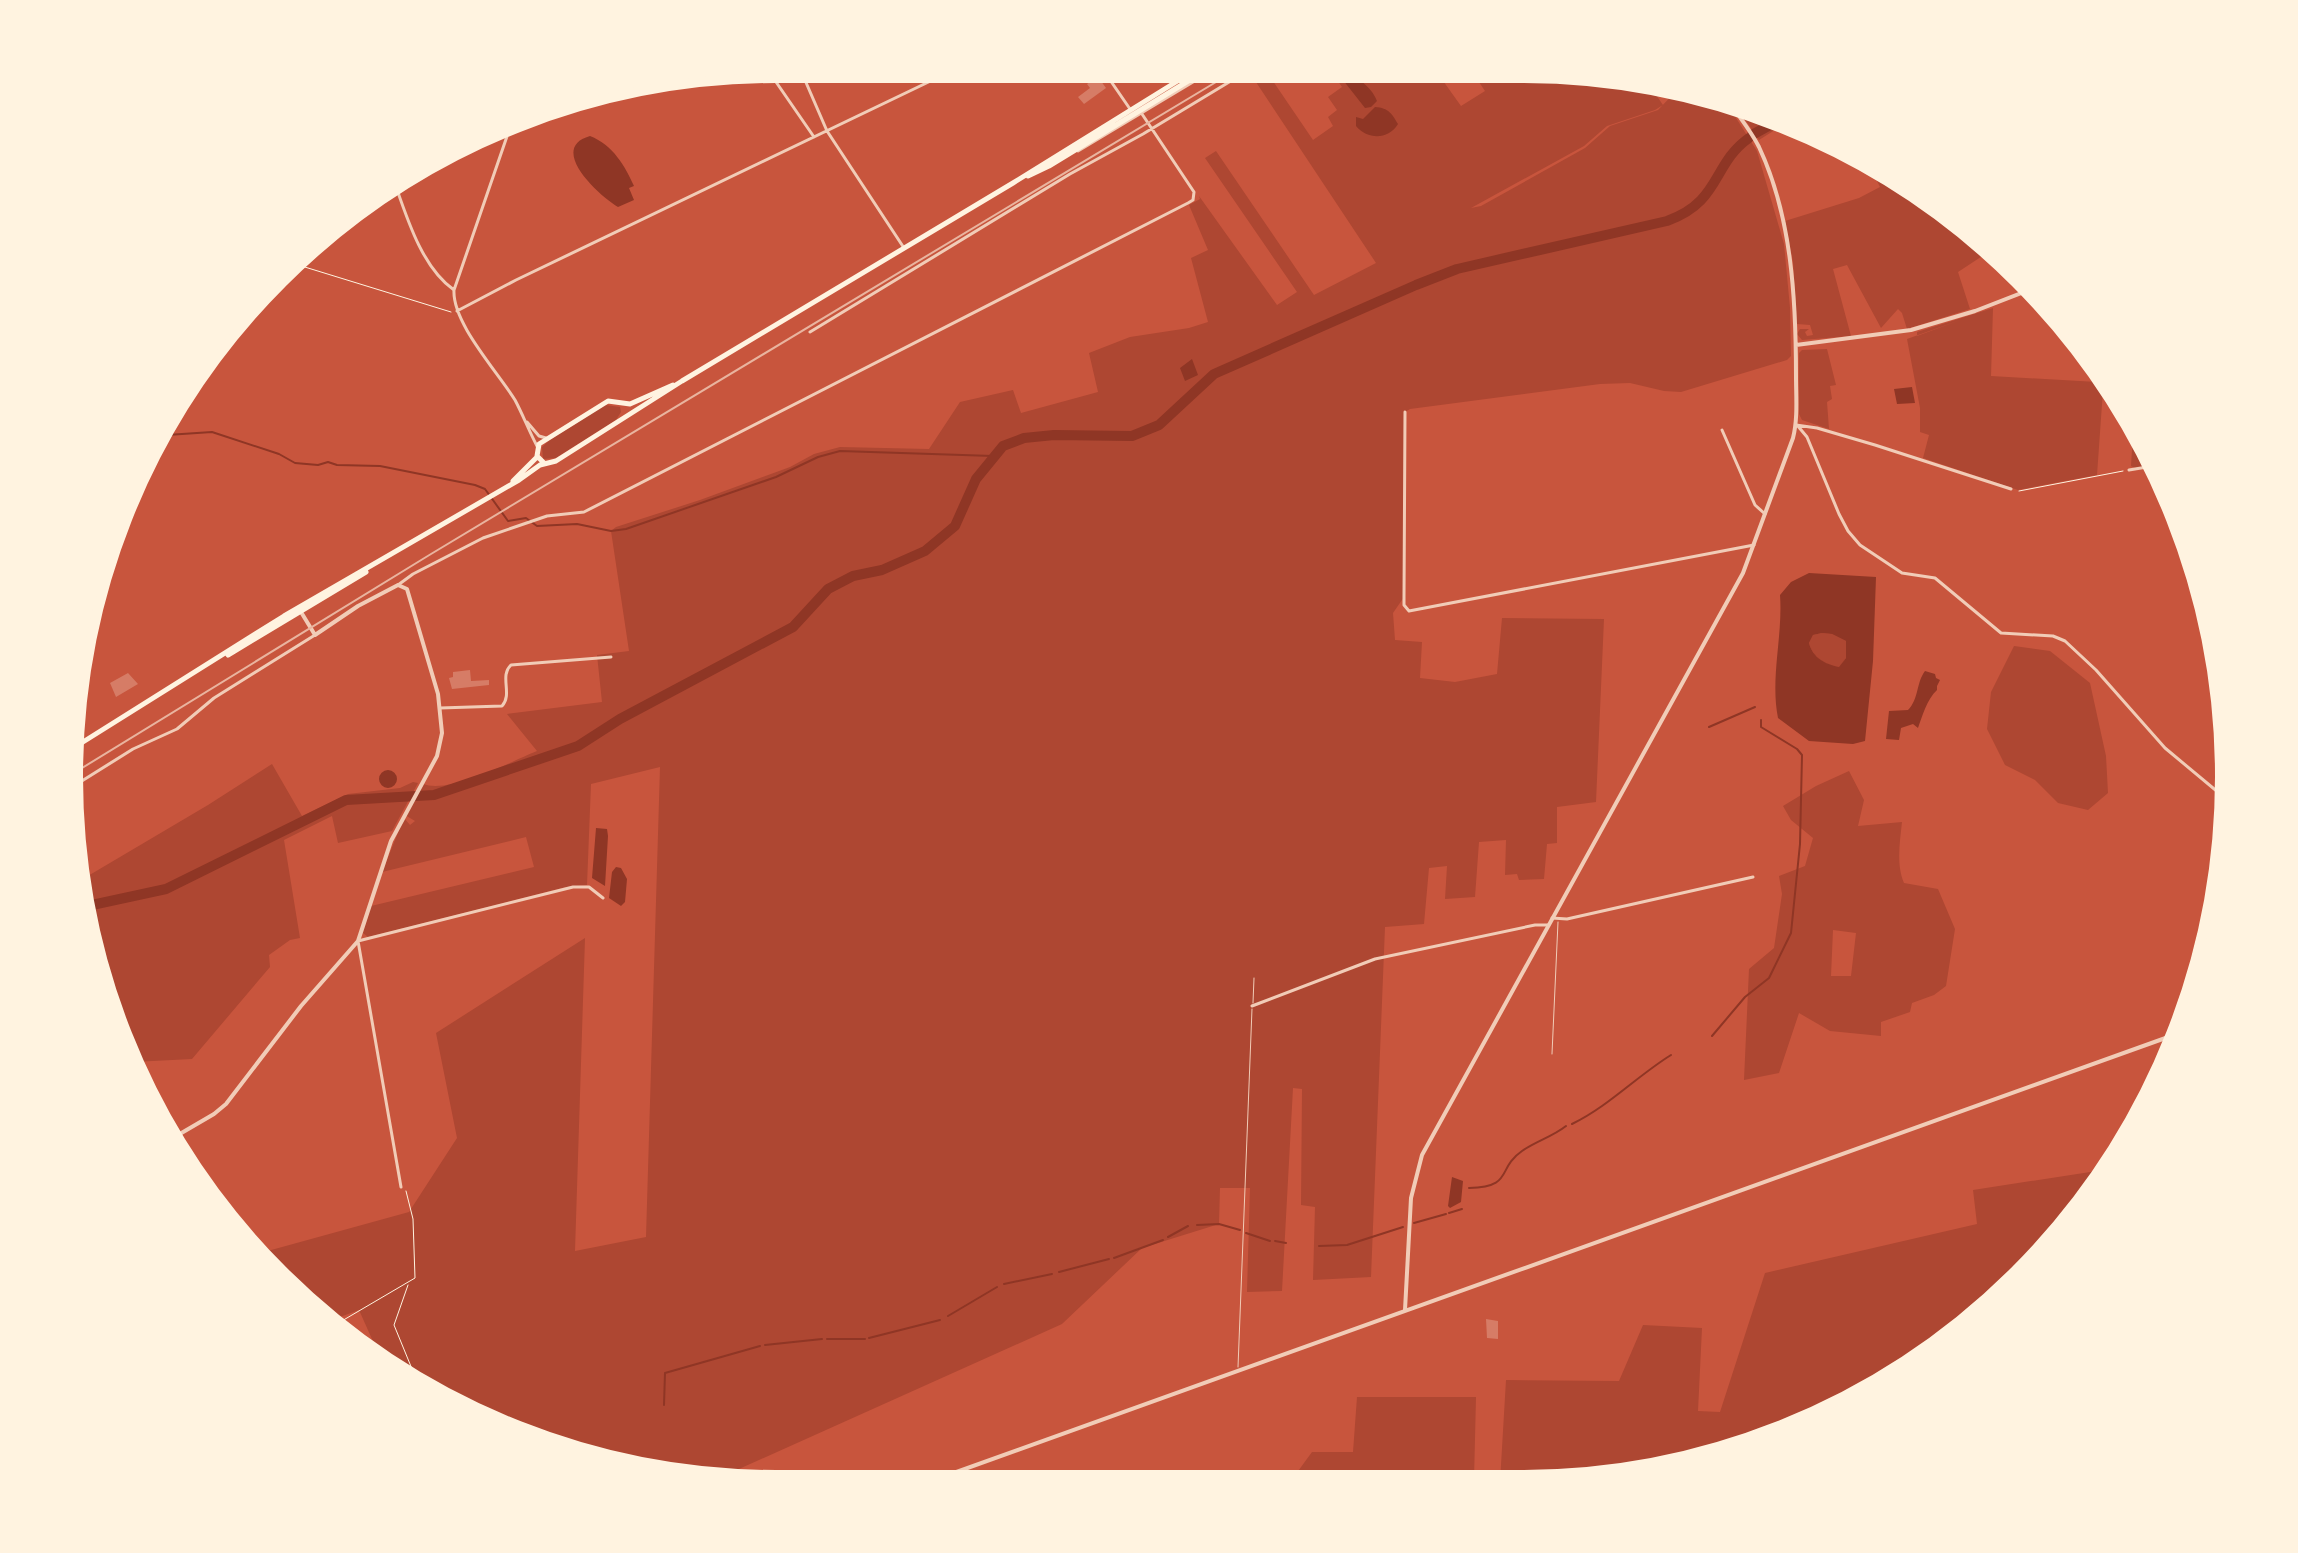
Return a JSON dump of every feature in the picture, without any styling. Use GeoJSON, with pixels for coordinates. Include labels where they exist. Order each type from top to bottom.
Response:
{"type":"FeatureCollection","features":[{"type":"Feature","properties":{"kind":"main road"},"geometry":{"type":"LineString","coordinates":[[79,745],[284,616],[545,463],[556,461],[682,381],[1013,183],[1181,78]]}},
{"type":"Feature","properties":{"kind":"main road"},"geometry":{"type":"LineString","coordinates":[[1013,183],[1049,166],[1193,78]]}},
{"type":"Feature","properties":{"kind":"main road"},"geometry":{"type":"LineString","coordinates":[[502,489],[526,470],[546,438],[608,401],[616,400],[622,404],[641,400],[682,381]]}},
{"type":"Feature","properties":{"kind":"main road"},"geometry":{"type":"LineString","coordinates":[[621,421],[622,404]]}},
{"type":"Feature","properties":{"kind":"main road"},"geometry":{"type":"LineString","coordinates":[[537,456],[545,463]]}},
{"type":"Feature","properties":{"kind":"main road"},"geometry":{"type":"LineString","coordinates":[[209,664],[301,612],[387,557]]}},
{"type":"Feature","properties":{"kind":"street"},"geometry":{"type":"LineString","coordinates":[[773,78],[814,137]]}},
{"type":"Feature","properties":{"kind":"street"},"geometry":{"type":"LineString","coordinates":[[804,78],[827,131],[904,248]]}},
{"type":"Feature","properties":{"kind":"street"},"geometry":{"type":"LineString","coordinates":[[1109,78],[1130,109]]}},
{"type":"Feature","properties":{"kind":"street"},"geometry":{"type":"LineString","coordinates":[[1049,166],[1200,78]]}},
{"type":"Feature","properties":{"kind":"street"},"geometry":{"type":"LineString","coordinates":[[810,332],[1070,174],[1236,78]]}},
{"type":"Feature","properties":{"kind":"street"},"geometry":{"type":"LineString","coordinates":[[457,312],[516,280],[936,79]]}},
{"type":"Feature","properties":{"kind":"street"},"geometry":{"type":"LineString","coordinates":[[1405,1310],[1411,1198],[1422,1155],[1737,583],[1754,545],[1796,425],[1796,345],[1785,231],[1758,144],[1736,112]]}},
{"type":"Feature","properties":{"kind":"street"},"geometry":{"type":"LineString","coordinates":[[78,783],[133,749],[177,729],[214,698],[413,574],[483,538],[539,519],[584,512],[1193,200],[1194,192],[1142,114]]}},
{"type":"Feature","properties":{"kind":"street"},"geometry":{"type":"LineString","coordinates":[[509,131],[453,300],[457,312],[524,419],[536,434],[546,438]]}},
{"type":"Feature","properties":{"kind":"street"},"geometry":{"type":"LineString","coordinates":[[397,190],[411,231],[442,281],[454,290]]}},
{"type":"Feature","properties":{"kind":"street"},"geometry":{"type":"LineString","coordinates":[[1796,345],[1911,330],[2024,292]]}},
{"type":"Feature","properties":{"kind":"street"},"geometry":{"type":"LineString","coordinates":[[1405,412],[1404,605],[1409,611],[1754,545]]}},
{"type":"Feature","properties":{"kind":"street"},"geometry":{"type":"LineString","coordinates":[[524,419],[537,448]]}},
{"type":"Feature","properties":{"kind":"street"},"geometry":{"type":"LineString","coordinates":[[1796,425],[1875,445],[2011,489]]}},
{"type":"Feature","properties":{"kind":"street"},"geometry":{"type":"LineString","coordinates":[[1796,425],[1807,437],[1839,514],[1860,545],[1902,573],[1935,578],[2001,633],[2053,636],[2065,641],[2096,670],[2165,748],[2220,794]]}},
{"type":"Feature","properties":{"kind":"street"},"geometry":{"type":"LineString","coordinates":[[1722,430],[1755,505],[1765,514]]}},
{"type":"Feature","properties":{"kind":"street"},"geometry":{"type":"LineString","coordinates":[[2129,470],[2147,467]]}},
{"type":"Feature","properties":{"kind":"street"},"geometry":{"type":"LineString","coordinates":[[178,1135],[226,1104],[301,1006],[358,941],[382,864],[440,744],[440,708],[407,589],[398,585]]}},
{"type":"Feature","properties":{"kind":"street"},"geometry":{"type":"LineString","coordinates":[[301,612],[315,635]]}},
{"type":"Feature","properties":{"kind":"street"},"geometry":{"type":"LineString","coordinates":[[440,708],[502,706],[507,698],[505,673],[511,665],[611,657]]}},
{"type":"Feature","properties":{"kind":"street"},"geometry":{"type":"LineString","coordinates":[[1555,918],[1753,877]]}},
{"type":"Feature","properties":{"kind":"street"},"geometry":{"type":"LineString","coordinates":[[358,941],[573,887],[589,887],[603,898]]}},
{"type":"Feature","properties":{"kind":"street"},"geometry":{"type":"LineString","coordinates":[[1252,1006],[1394,954],[1535,925],[1548,925]]}},
{"type":"Feature","properties":{"kind":"street"},"geometry":{"type":"LineString","coordinates":[[358,941],[401,1187]]}},
{"type":"Feature","properties":{"kind":"street"},"geometry":{"type":"LineString","coordinates":[[948,1475],[2170,1036]]}},
{"type":"Feature","properties":{"kind":"lane"},"geometry":{"type":"LineString","coordinates":[[1552,1054],[1555,918]]}},
{"type":"Feature","properties":{"kind":"lane"},"geometry":{"type":"LineString","coordinates":[[1238,1370],[1254,978]]}},
{"type":"Feature","properties":{"kind":"path"},"geometry":{"type":"LineString","coordinates":[[301,266],[457,312]]}},
{"type":"Feature","properties":{"kind":"path"},"geometry":{"type":"LineString","coordinates":[[2011,489],[2029,490],[2129,470]]}},
{"type":"Feature","properties":{"kind":"path"},"geometry":{"type":"LineString","coordinates":[[340,1322],[415,1278],[411,1204],[401,1187]]}},
{"type":"Feature","properties":{"kind":"path"},"geometry":{"type":"LineString","coordinates":[[409,1283],[394,1325],[414,1373]]}},
{"type":"Feature","properties":{"kind":"shaded area"},"geometry":{"type":"Polygon","coordinates":[[[1253,78],[1271,78],[1313,140],[1333,126],[1328,117],[1337,110],[1328,97],[1342,87],[1336,78],[1441,78],[1461,106],[1485,91],[1476,78],[1567,79],[1653,90],[1663,105],[1673,95],[1731,111],[1757,151],[1784,244],[1790,308],[1791,356],[1787,360],[1681,392],[1630,383],[1600,384],[1405,412],[1404,597],[1393,613],[1395,640],[1422,642],[1420,678],[1455,682],[1497,674],[1502,618],[1604,619],[1596,802],[1557,807],[1557,843],[1547,844],[1544,879],[1519,880],[1517,874],[1505,875],[1506,840],[1479,842],[1475,897],[1445,899],[1447,866],[1429,868],[1424,924],[1385,927],[1371,1277],[1313,1280],[1315,1207],[1301,1205],[1302,1089],[1293,1088],[1282,1291],[1247,1292],[1250,1188],[1220,1188],[1219,1224],[1142,1248],[1062,1324],[728,1474],[640,1462],[552,1438],[509,1422],[427,1381],[376,1349],[359,1310],[336,1318],[316,1302],[265,1252],[409,1212],[457,1138],[436,1033],[585,938],[575,1251],[646,1237],[660,767],[591,784],[587,885],[566,887],[368,937],[363,933],[371,906],[534,867],[526,837],[382,872],[404,818],[410,825],[415,821],[405,815],[423,784],[435,786],[464,781],[537,751],[507,714],[602,702],[597,655],[629,651],[611,531],[840,447],[929,449],[960,402],[1013,390],[1021,413],[1098,392],[1089,353],[1130,337],[1208,322],[1191,258],[1208,250],[1189,205],[1200,199],[1199,196],[1277,305],[1297,292],[1205,158],[1216,151],[1314,295],[1376,263],[1253,78]],[[1662,105],[1607,126],[1584,146],[1471,208],[1481,206],[1585,148],[1610,126],[1658,110],[1662,105]]]}},
{"type":"Feature","properties":{"kind":"shaded area"},"geometry":{"type":"Polygon","coordinates":[[[1355,78],[1362,82],[1377,101],[1365,108],[1343,80],[1355,78]]]}},
{"type":"Feature","properties":{"kind":"shaded area"},"geometry":{"type":"Polygon","coordinates":[[[1375,107],[1390,112],[1398,124],[1389,133],[1372,136],[1356,126],[1356,117],[1363,119],[1375,107]]]}},
{"type":"Feature","properties":{"kind":"shaded area"},"geometry":{"type":"Polygon","coordinates":[[[1741,113],[1779,127],[1759,140],[1741,113]]]}},
{"type":"Feature","properties":{"kind":"shaded area"},"geometry":{"type":"Polygon","coordinates":[[[590,136],[612,151],[622,164],[634,186],[629,188],[634,200],[618,207],[589,183],[581,172],[574,151],[578,142],[590,136]]]}},
{"type":"Feature","properties":{"kind":"shaded area"},"geometry":{"type":"Polygon","coordinates":[[[1873,173],[1947,222],[1985,254],[1958,272],[1970,309],[1907,329],[1898,309],[1881,328],[1847,265],[1833,269],[1851,336],[1802,340],[1797,334],[1800,329],[1809,329],[1805,332],[1807,336],[1813,335],[1810,325],[1797,324],[1793,262],[1785,221],[1859,198],[1880,187],[1873,173]]]}},
{"type":"Feature","properties":{"kind":"shaded area"},"geometry":{"type":"Polygon","coordinates":[[[1993,308],[1991,376],[2097,382],[2103,390],[2097,475],[2018,490],[1923,458],[1929,435],[1920,432],[1920,408],[1907,339],[1917,335],[1917,332],[1993,308]]]}},
{"type":"Feature","properties":{"kind":"shaded area"},"geometry":{"type":"Polygon","coordinates":[[[1827,349],[1836,385],[1830,386],[1832,399],[1827,402],[1829,429],[1802,420],[1799,414],[1799,353],[1802,350],[1827,349]]]}},
{"type":"Feature","properties":{"kind":"shaded area"},"geometry":{"type":"Polygon","coordinates":[[[1192,359],[1198,375],[1185,381],[1180,368],[1192,359]]]}},
{"type":"Feature","properties":{"kind":"shaded area"},"geometry":{"type":"Polygon","coordinates":[[[1912,387],[1915,403],[1897,404],[1894,389],[1912,387]]]}},
{"type":"Feature","properties":{"kind":"shaded area"},"geometry":{"type":"Polygon","coordinates":[[[605,405],[620,407],[621,412],[616,420],[556,458],[543,459],[542,447],[550,440],[605,405]]]}},
{"type":"Feature","properties":{"kind":"shaded area"},"geometry":{"type":"Polygon","coordinates":[[[2133,439],[2137,454],[2147,466],[2131,466],[2133,439]]]}},
{"type":"Feature","properties":{"kind":"shaded area"},"geometry":{"type":"Polygon","coordinates":[[[1809,573],[1876,577],[1873,661],[1865,741],[1853,744],[1809,741],[1778,718],[1775,688],[1780,595],[1791,582],[1809,573]],[[1832,634],[1813,635],[1809,643],[1820,660],[1839,667],[1846,658],[1846,641],[1832,634]]]}},
{"type":"Feature","properties":{"kind":"shaded area"},"geometry":{"type":"Polygon","coordinates":[[[1822,633],[1846,641],[1846,658],[1839,668],[1820,660],[1813,653],[1809,643],[1813,635],[1822,633]]]}},
{"type":"Feature","properties":{"kind":"shaded area"},"geometry":{"type":"Polygon","coordinates":[[[2014,646],[2050,651],[2090,683],[2106,756],[2108,793],[2088,810],[2058,803],[2035,780],[2005,765],[1987,729],[1991,692],[2014,646]]]}},
{"type":"Feature","properties":{"kind":"shaded area"},"geometry":{"type":"Polygon","coordinates":[[[1925,671],[1935,674],[1940,680],[1918,728],[1913,724],[1901,728],[1899,740],[1886,739],[1889,711],[1908,710],[1925,671]]]}},
{"type":"Feature","properties":{"kind":"shaded area"},"geometry":{"type":"Polygon","coordinates":[[[272,764],[302,816],[348,794],[418,783],[392,831],[338,843],[332,816],[284,840],[300,938],[290,940],[269,955],[270,967],[192,1059],[139,1062],[115,1001],[102,957],[85,877],[272,764]]]}},
{"type":"Feature","properties":{"kind":"shaded area"},"geometry":{"type":"Polygon","coordinates":[[[384,770],[392,770],[397,779],[395,786],[384,788],[379,783],[379,775],[384,770]]]}},
{"type":"Feature","properties":{"kind":"shaded area"},"geometry":{"type":"Polygon","coordinates":[[[1849,771],[1864,800],[1858,826],[1902,822],[1899,861],[1904,883],[1938,889],[1955,929],[1946,986],[1934,995],[1912,1003],[1910,1012],[1881,1022],[1881,1036],[1830,1031],[1799,1013],[1779,1073],[1744,1080],[1749,969],[1774,948],[1782,894],[1779,876],[1805,866],[1813,838],[1791,820],[1783,806],[1849,771]],[[1833,930],[1831,976],[1851,976],[1856,933],[1833,930]]]}},
{"type":"Feature","properties":{"kind":"shaded area"},"geometry":{"type":"Polygon","coordinates":[[[596,828],[607,829],[605,886],[592,878],[596,828]]]}},
{"type":"Feature","properties":{"kind":"shaded area"},"geometry":{"type":"Polygon","coordinates":[[[616,867],[621,868],[627,879],[625,902],[621,906],[609,898],[612,872],[616,867]]]}},
{"type":"Feature","properties":{"kind":"shaded area"},"geometry":{"type":"Polygon","coordinates":[[[2098,1171],[2047,1237],[1982,1302],[1910,1357],[1830,1403],[1746,1438],[1658,1462],[1567,1474],[1500,1475],[1506,1380],[1619,1381],[1643,1325],[1702,1328],[1698,1411],[1720,1412],[1765,1273],[1977,1224],[1973,1190],[2098,1171]]]}},
{"type":"Feature","properties":{"kind":"shaded area"},"geometry":{"type":"Polygon","coordinates":[[[1452,1177],[1463,1181],[1461,1202],[1450,1208],[1448,1206],[1452,1177]]]}},
{"type":"Feature","properties":{"kind":"shaded area"},"geometry":{"type":"Polygon","coordinates":[[[1357,1397],[1476,1397],[1474,1475],[1295,1475],[1312,1452],[1353,1452],[1357,1397]]]}},
{"type":"Feature","properties":{"kind":"building"},"geometry":{"type":"Polygon","coordinates":[[[1099,78],[1106,88],[1084,104],[1078,97],[1090,88],[1087,84],[1099,78]]]}},
{"type":"Feature","properties":{"kind":"building"},"geometry":{"type":"Polygon","coordinates":[[[470,670],[471,681],[489,680],[489,685],[452,689],[449,678],[453,677],[453,672],[470,670]]]}},
{"type":"Feature","properties":{"kind":"building"},"geometry":{"type":"Polygon","coordinates":[[[128,673],[138,684],[116,697],[110,683],[128,673]]]}},
{"type":"Feature","properties":{"kind":"building"},"geometry":{"type":"Polygon","coordinates":[[[1486,1319],[1498,1321],[1498,1339],[1487,1338],[1486,1319]]]}},
{"type":"Feature","properties":{"kind":"waterway"},"geometry":{"type":"LineString","coordinates":[[1752,135],[1771,124]]}},
{"type":"Feature","properties":{"kind":"waterway"},"geometry":{"type":"LineString","coordinates":[[90,906],[166,889],[346,800],[434,795],[578,746],[620,719],[793,627],[828,589],[853,576],[882,570],[925,551],[955,526],[976,479],[1003,446],[1024,438],[1054,435],[1132,436],[1159,425],[1214,374],[1416,285],[1457,269],[1667,221],[1697,204],[1728,159],[1749,138]]}},
{"type":"Feature","properties":{"kind":"waterway"},"geometry":{"type":"LineString","coordinates":[[168,435],[212,432],[279,454],[295,463],[380,466],[475,485],[485,489],[508,521],[526,518],[537,526],[577,524],[611,531],[626,529],[776,477],[818,457],[840,451],[993,456]]}},
{"type":"Feature","properties":{"kind":"waterway"},"geometry":{"type":"LineString","coordinates":[[1709,727],[1755,707]]}},
{"type":"Feature","properties":{"kind":"waterway"},"geometry":{"type":"LineString","coordinates":[[1712,1036],[1745,997],[1769,978],[1791,933],[1800,844],[1802,755],[1761,727],[1761,720]]}},
{"type":"Feature","properties":{"kind":"waterway"},"geometry":{"type":"LineString","coordinates":[[1572,1124],[1598,1109],[1671,1055]]}},
{"type":"Feature","properties":{"kind":"waterway"},"geometry":{"type":"LineString","coordinates":[[1469,1188],[1499,1181],[1509,1164],[1522,1151],[1566,1126]]}},
{"type":"Feature","properties":{"kind":"waterway"},"geometry":{"type":"LineString","coordinates":[[1449,1213],[1462,1209]]}},
{"type":"Feature","properties":{"kind":"waterway"},"geometry":{"type":"LineString","coordinates":[[1414,1223],[1446,1214]]}},
{"type":"Feature","properties":{"kind":"waterway"},"geometry":{"type":"LineString","coordinates":[[1197,1225],[1219,1224],[1240,1230]]}},
{"type":"Feature","properties":{"kind":"waterway"},"geometry":{"type":"LineString","coordinates":[[1168,1237],[1188,1226]]}},
{"type":"Feature","properties":{"kind":"waterway"},"geometry":{"type":"LineString","coordinates":[[1319,1246],[1347,1245],[1403,1227]]}},
{"type":"Feature","properties":{"kind":"waterway"},"geometry":{"type":"LineString","coordinates":[[1246,1233],[1270,1241]]}},
{"type":"Feature","properties":{"kind":"waterway"},"geometry":{"type":"LineString","coordinates":[[1114,1258],[1163,1240]]}},
{"type":"Feature","properties":{"kind":"waterway"},"geometry":{"type":"LineString","coordinates":[[1275,1241],[1286,1243]]}},
{"type":"Feature","properties":{"kind":"waterway"},"geometry":{"type":"LineString","coordinates":[[1059,1272],[1109,1259]]}},
{"type":"Feature","properties":{"kind":"waterway"},"geometry":{"type":"LineString","coordinates":[[1004,1284],[1052,1274]]}},
{"type":"Feature","properties":{"kind":"waterway"},"geometry":{"type":"LineString","coordinates":[[948,1316],[997,1287]]}},
{"type":"Feature","properties":{"kind":"waterway"},"geometry":{"type":"LineString","coordinates":[[869,1338],[940,1320]]}},
{"type":"Feature","properties":{"kind":"waterway"},"geometry":{"type":"LineString","coordinates":[[765,1345],[822,1339]]}},
{"type":"Feature","properties":{"kind":"waterway"},"geometry":{"type":"LineString","coordinates":[[827,1339],[865,1339]]}},
{"type":"Feature","properties":{"kind":"waterway"},"geometry":{"type":"LineString","coordinates":[[664,1405],[665,1373],[760,1346]]}},
{"type":"Feature","properties":{"kind":"railway"},"geometry":{"type":"LineString","coordinates":[[78,770],[431,554],[1223,78]]}}]}
